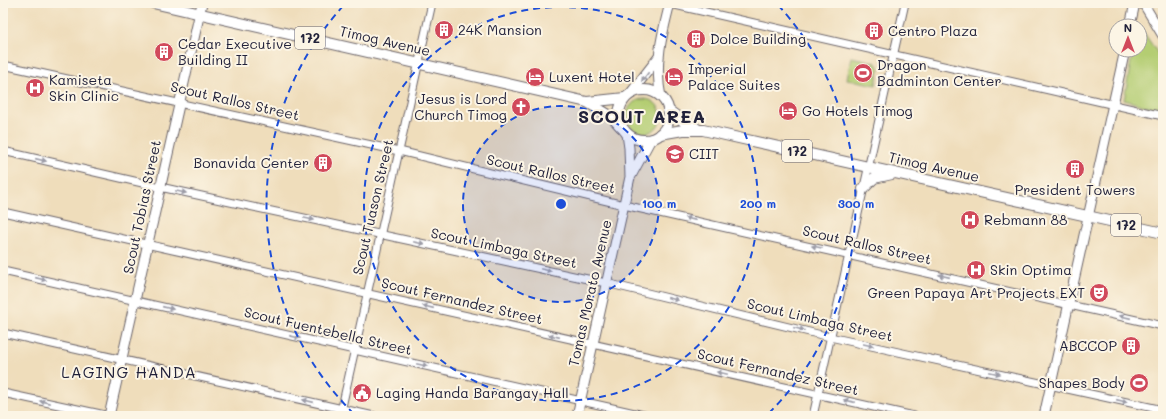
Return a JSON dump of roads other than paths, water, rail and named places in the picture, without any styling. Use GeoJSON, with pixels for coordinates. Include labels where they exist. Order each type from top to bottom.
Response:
{"type":"FeatureCollection","features":[{"type":"Feature","properties":{"kind":"main road","name":"Timog Avenue"},"geometry":{"type":"LineString","coordinates":[[153,3],[587,102],[606,113],[624,130]]}},
{"type":"Feature","properties":{"kind":"main road","name":"172"},"geometry":{"type":"LineString","coordinates":[[628,96],[640,90],[647,90],[661,97],[668,110]]}},
{"type":"Feature","properties":{"kind":"main road","name":"Timog Avenue"},"geometry":{"type":"LineString","coordinates":[[587,102],[628,96]]}},
{"type":"Feature","properties":{"kind":"main road"},"geometry":{"type":"LineString","coordinates":[[624,130],[619,112],[628,96]]}},
{"type":"Feature","properties":{"kind":"main road","name":"Timog Avenue"},"geometry":{"type":"LineString","coordinates":[[668,110],[690,126],[698,129],[1163,234]]}},
{"type":"Feature","properties":{"kind":"main road"},"geometry":{"type":"LineString","coordinates":[[660,134],[667,125],[668,110]]}},
{"type":"Feature","properties":{"kind":"main road","name":"Timog Avenue"},"geometry":{"type":"LineString","coordinates":[[660,134],[698,129]]}},
{"type":"Feature","properties":{"kind":"main road","name":"172"},"geometry":{"type":"LineString","coordinates":[[624,130],[638,140],[651,139],[660,134]]}},
{"type":"Feature","properties":{"kind":"main road"},"geometry":{"type":"LineString","coordinates":[[863,190],[877,177],[896,173]]}},
{"type":"Feature","properties":{"kind":"street","name":"Scout Tobias Street"},"geometry":{"type":"LineString","coordinates":[[109,416],[202,3]]}},
{"type":"Feature","properties":{"kind":"street","name":"Scout Tuason Street"},"geometry":{"type":"LineString","coordinates":[[341,412],[432,3]]}},
{"type":"Feature","properties":{"kind":"street"},"geometry":{"type":"LineString","coordinates":[[661,97],[658,85],[658,58],[668,3],[1163,116]]}},
{"type":"Feature","properties":{"kind":"street"},"geometry":{"type":"LineString","coordinates":[[813,416],[905,3]]}},
{"type":"Feature","properties":{"kind":"street"},"geometry":{"type":"LineString","coordinates":[[1132,18],[1135,3]]}},
{"type":"Feature","properties":{"kind":"street"},"geometry":{"type":"LineString","coordinates":[[1143,3],[1163,36]]}},
{"type":"Feature","properties":{"kind":"street"},"geometry":{"type":"LineString","coordinates":[[628,96],[658,58]]}},
{"type":"Feature","properties":{"kind":"street"},"geometry":{"type":"LineString","coordinates":[[1044,416],[1123,58]]}},
{"type":"Feature","properties":{"kind":"street","name":"Scout Rallos Street"},"geometry":{"type":"LineString","coordinates":[[3,65],[180,102],[399,151],[624,205],[849,254],[1163,326]]}},
{"type":"Feature","properties":{"kind":"street","name":"Tomas Morato Avenue"},"geometry":{"type":"LineString","coordinates":[[576,416],[630,177],[629,148],[624,130]]}},
{"type":"Feature","properties":{"kind":"street","name":"Tomas Morato Avenue"},"geometry":{"type":"LineString","coordinates":[[630,177],[651,139]]}},
{"type":"Feature","properties":{"kind":"street","name":"Scout Limbaga Street"},"geometry":{"type":"LineString","coordinates":[[3,151],[160,187],[606,283],[830,337],[1163,410]]}},
{"type":"Feature","properties":{"kind":"street","name":"Scout Fernandez Street"},"geometry":{"type":"LineString","coordinates":[[3,212],[914,416]]}},
{"type":"Feature","properties":{"kind":"street","name":"Scout Fuentebella Street"},"geometry":{"type":"LineString","coordinates":[[3,271],[648,416]]}},
{"type":"Feature","properties":{"kind":"street"},"geometry":{"type":"LineString","coordinates":[[3,333],[122,359],[341,412],[374,416]]}},
{"type":"Feature","properties":{"kind":"street"},"geometry":{"type":"LineString","coordinates":[[3,393],[109,416]]}},
{"type":"Feature","properties":{"kind":"place","name":"24K Mansion"},"geometry":{"type":"Point","coordinates":[444,30]}},
{"type":"Feature","properties":{"kind":"place","name":"Centro Plaza"},"geometry":{"type":"Point","coordinates":[874,31]}},
{"type":"Feature","properties":{"kind":"place","name":"Dolce Building"},"geometry":{"type":"Point","coordinates":[696,39]}},
{"type":"Feature","properties":{"kind":"place","name":"Cedar Executive Building II"},"geometry":{"type":"Point","coordinates":[164,52]}},
{"type":"Feature","properties":{"kind":"place","name":"Dragon Badminton Center"},"geometry":{"type":"Point","coordinates":[863,73]}},
{"type":"Feature","properties":{"kind":"place","name":"Luxent Hotel"},"geometry":{"type":"Point","coordinates":[535,77]}},
{"type":"Feature","properties":{"kind":"place","name":"Imperial Palace Suites"},"geometry":{"type":"Point","coordinates":[674,77]}},
{"type":"Feature","properties":{"kind":"place","name":"Kamiseta Skin Clinic"},"geometry":{"type":"Point","coordinates":[35,88]}},
{"type":"Feature","properties":{"kind":"place","name":"Jesus is Lord Church Timog"},"geometry":{"type":"Point","coordinates":[521,107]}},
{"type":"Feature","properties":{"kind":"place","name":"Go Hotels Timog"},"geometry":{"type":"Point","coordinates":[788,111]}},
{"type":"Feature","properties":{"kind":"place","name":"CIIT"},"geometry":{"type":"Point","coordinates":[675,154]}},
{"type":"Feature","properties":{"kind":"place","name":"Bonavida Center"},"geometry":{"type":"Point","coordinates":[323,163]}},
{"type":"Feature","properties":{"kind":"place","name":"President Towers"},"geometry":{"type":"Point","coordinates":[1075,169]}},
{"type":"Feature","properties":{"kind":"place","name":"Rebmann 88"},"geometry":{"type":"Point","coordinates":[970,220]}},
{"type":"Feature","properties":{"kind":"place","name":"Skin Optima"},"geometry":{"type":"Point","coordinates":[976,270]}},
{"type":"Feature","properties":{"kind":"place","name":"Green Papaya Art Projects EXT"},"geometry":{"type":"Point","coordinates":[1099,293]}},
{"type":"Feature","properties":{"kind":"place","name":"ABCCOP"},"geometry":{"type":"Point","coordinates":[1131,346]}},
{"type":"Feature","properties":{"kind":"place","name":"Shapes Body"},"geometry":{"type":"Point","coordinates":[1139,383]}},
{"type":"Feature","properties":{"kind":"place","name":"Laging Handa Barangay Hall"},"geometry":{"type":"Point","coordinates":[362,393]}},
{"type":"Feature","properties":{"kind":"district","name":"SCOUT AREA"},"geometry":{"type":"Point","coordinates":[642,117]}},
{"type":"Feature","properties":{"kind":"district","name":"LAGING HANDA"},"geometry":{"type":"Point","coordinates":[129,372]}}]}
